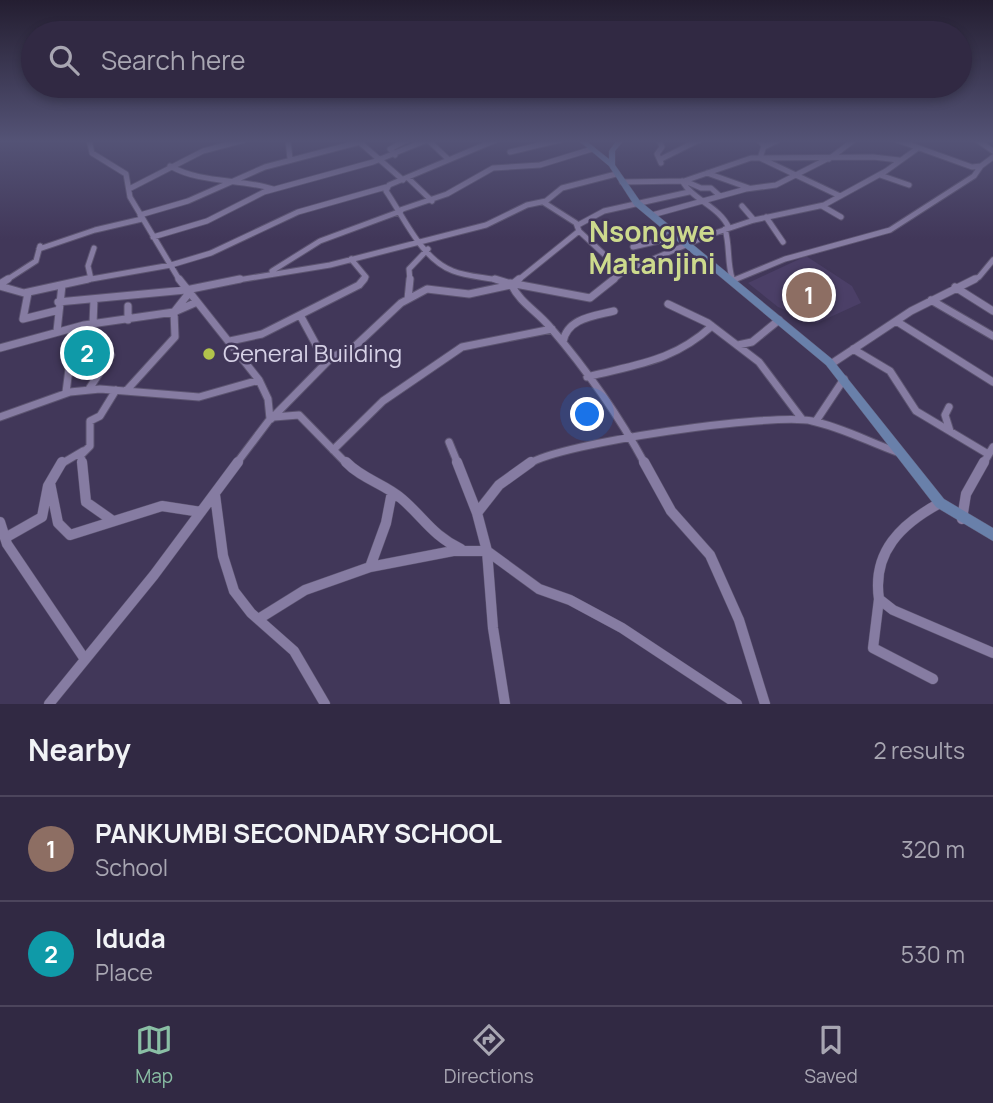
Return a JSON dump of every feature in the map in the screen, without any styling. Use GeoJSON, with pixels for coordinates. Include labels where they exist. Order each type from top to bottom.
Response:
{"type":"FeatureCollection","features":[{"type":"Feature","properties":{"kind":"street"},"geometry":{"type":"LineString","coordinates":[[125,173],[130,197],[140,220],[188,291],[259,380],[268,399],[270,419]]}},
{"type":"Feature","properties":{"kind":"street"},"geometry":{"type":"LineString","coordinates":[[129,189],[158,173]]}},
{"type":"Feature","properties":{"kind":"street"},"geometry":{"type":"LineString","coordinates":[[187,173],[197,177],[233,180],[274,189]]}},
{"type":"Feature","properties":{"kind":"street"},"geometry":{"type":"LineString","coordinates":[[252,173],[140,220],[40,247],[36,261],[0,285],[15,293],[28,293],[125,271],[171,265],[211,253],[298,212],[386,187],[418,173]]}},
{"type":"Feature","properties":{"kind":"street"},"geometry":{"type":"LineString","coordinates":[[153,237],[207,221],[274,189],[335,173]]}},
{"type":"Feature","properties":{"kind":"street"},"geometry":{"type":"LineString","coordinates":[[396,173],[432,201]]}},
{"type":"Feature","properties":{"kind":"street"},"geometry":{"type":"LineString","coordinates":[[265,274],[320,241],[432,201],[484,173]]}},
{"type":"Feature","properties":{"kind":"street"},"geometry":{"type":"LineString","coordinates":[[616,173],[637,202],[733,279],[831,364],[940,503],[993,536]]}},
{"type":"Feature","properties":{"kind":"street"},"geometry":{"type":"LineString","coordinates":[[28,293],[23,319],[59,306],[94,299],[188,291],[265,274],[311,269],[486,225],[527,205],[544,202],[562,188],[616,173],[683,181],[701,188],[711,188],[720,197]]}},
{"type":"Feature","properties":{"kind":"street"},"geometry":{"type":"LineString","coordinates":[[683,181],[707,173],[753,189]]}},
{"type":"Feature","properties":{"kind":"street"},"geometry":{"type":"LineString","coordinates":[[789,173],[840,196]]}},
{"type":"Feature","properties":{"kind":"street"},"geometry":{"type":"LineString","coordinates":[[652,215],[753,189],[771,187],[801,173]]}},
{"type":"Feature","properties":{"kind":"street"},"geometry":{"type":"LineString","coordinates":[[386,187],[421,241],[450,270],[589,299],[623,272],[688,244],[754,220],[822,206],[883,173]]}},
{"type":"Feature","properties":{"kind":"street"},"geometry":{"type":"LineString","coordinates":[[733,279],[785,258],[890,230],[976,173]]}},
{"type":"Feature","properties":{"kind":"street"},"geometry":{"type":"LineString","coordinates":[[880,175],[909,185]]}},
{"type":"Feature","properties":{"kind":"street"},"geometry":{"type":"LineString","coordinates":[[683,181],[689,192],[723,215],[730,245],[727,262],[733,279]]}},
{"type":"Feature","properties":{"kind":"street"},"geometry":{"type":"LineString","coordinates":[[49,704],[154,575],[270,419],[326,363],[358,344],[408,299],[427,289],[449,295],[469,296],[512,284],[599,213],[689,192]]}},
{"type":"Feature","properties":{"kind":"street"},"geometry":{"type":"LineString","coordinates":[[544,202],[578,228],[623,272]]}},
{"type":"Feature","properties":{"kind":"street"},"geometry":{"type":"LineString","coordinates":[[742,206],[754,220]]}},
{"type":"Feature","properties":{"kind":"street"},"geometry":{"type":"LineString","coordinates":[[822,206],[841,217]]}},
{"type":"Feature","properties":{"kind":"street"},"geometry":{"type":"LineString","coordinates":[[766,217],[783,242]]}},
{"type":"Feature","properties":{"kind":"street"},"geometry":{"type":"LineString","coordinates":[[633,247],[659,241],[669,228]]}},
{"type":"Feature","properties":{"kind":"street"},"geometry":{"type":"LineString","coordinates":[[91,279],[88,266],[94,248]]}},
{"type":"Feature","properties":{"kind":"street"},"geometry":{"type":"LineString","coordinates":[[408,299],[411,286],[409,269],[428,249]]}},
{"type":"Feature","properties":{"kind":"street"},"geometry":{"type":"LineString","coordinates":[[230,341],[262,334],[365,281],[365,274],[351,259]]}},
{"type":"Feature","properties":{"kind":"street"},"geometry":{"type":"LineString","coordinates":[[831,364],[896,321],[979,277],[992,264]]}},
{"type":"Feature","properties":{"kind":"street"},"geometry":{"type":"LineString","coordinates":[[512,284],[517,297],[537,312],[552,329],[634,440],[671,511],[710,555],[739,620],[765,704]]}},
{"type":"Feature","properties":{"kind":"street"},"geometry":{"type":"LineString","coordinates":[[57,331],[62,285]]}},
{"type":"Feature","properties":{"kind":"street"},"geometry":{"type":"LineString","coordinates":[[956,287],[993,311]]}},
{"type":"Feature","properties":{"kind":"street"},"geometry":{"type":"LineString","coordinates":[[126,391],[176,335],[172,319],[188,291]]}},
{"type":"Feature","properties":{"kind":"street"},"geometry":{"type":"LineString","coordinates":[[93,324],[94,299]]}},
{"type":"Feature","properties":{"kind":"street"},"geometry":{"type":"LineString","coordinates":[[932,300],[993,336]]}},
{"type":"Feature","properties":{"kind":"street"},"geometry":{"type":"LineString","coordinates":[[0,348],[57,331],[174,312],[197,302]]}},
{"type":"Feature","properties":{"kind":"street"},"geometry":{"type":"LineString","coordinates":[[668,304],[712,326],[771,373],[802,419]]}},
{"type":"Feature","properties":{"kind":"street"},"geometry":{"type":"LineString","coordinates":[[128,306],[128,320]]}},
{"type":"Feature","properties":{"kind":"street"},"geometry":{"type":"LineString","coordinates":[[563,344],[567,328],[614,311]]}},
{"type":"Feature","properties":{"kind":"street"},"geometry":{"type":"LineString","coordinates":[[300,315],[326,363]]}},
{"type":"Feature","properties":{"kind":"street"},"geometry":{"type":"LineString","coordinates":[[738,345],[752,342],[779,320]]}},
{"type":"Feature","properties":{"kind":"street"},"geometry":{"type":"LineString","coordinates":[[896,321],[993,382]]}},
{"type":"Feature","properties":{"kind":"street"},"geometry":{"type":"LineString","coordinates":[[587,377],[664,361],[688,348],[712,326]]}},
{"type":"Feature","properties":{"kind":"street"},"geometry":{"type":"LineString","coordinates":[[333,450],[383,401],[462,346],[552,329]]}},
{"type":"Feature","properties":{"kind":"street"},"geometry":{"type":"LineString","coordinates":[[853,349],[887,369],[916,411],[991,451],[966,494],[962,519]]}},
{"type":"Feature","properties":{"kind":"street"},"geometry":{"type":"LineString","coordinates":[[66,393],[71,354]]}},
{"type":"Feature","properties":{"kind":"street"},"geometry":{"type":"LineString","coordinates":[[89,389],[111,355]]}},
{"type":"Feature","properties":{"kind":"street"},"geometry":{"type":"LineString","coordinates":[[816,421],[844,379]]}},
{"type":"Feature","properties":{"kind":"street"},"geometry":{"type":"LineString","coordinates":[[0,417],[66,393],[89,389],[199,397],[259,380]]}},
{"type":"Feature","properties":{"kind":"street"},"geometry":{"type":"LineString","coordinates":[[5,538],[42,517],[42,503],[65,457],[90,446],[90,421],[100,416],[116,390]]}},
{"type":"Feature","properties":{"kind":"street"},"geometry":{"type":"LineString","coordinates":[[949,407],[945,415],[950,431]]}},
{"type":"Feature","properties":{"kind":"street"},"geometry":{"type":"LineString","coordinates":[[270,419],[282,414],[299,415],[360,476],[400,497],[440,539],[465,551]]}},
{"type":"Feature","properties":{"kind":"street"},"geometry":{"type":"LineString","coordinates":[[477,513],[508,477],[535,460],[586,446],[726,423],[787,423],[802,419],[816,421],[898,452]]}},
{"type":"Feature","properties":{"kind":"street"},"geometry":{"type":"LineString","coordinates":[[449,442],[477,513],[486,551],[493,628],[505,704]]}},
{"type":"Feature","properties":{"kind":"street"},"geometry":{"type":"LineString","coordinates":[[83,451],[86,502],[113,521]]}},
{"type":"Feature","properties":{"kind":"street"},"geometry":{"type":"LineString","coordinates":[[50,483],[56,520],[68,535],[78,535],[162,506],[174,505],[201,512]]}},
{"type":"Feature","properties":{"kind":"street"},"geometry":{"type":"LineString","coordinates":[[370,567],[386,523],[392,492]]}},
{"type":"Feature","properties":{"kind":"street"},"geometry":{"type":"LineString","coordinates":[[215,495],[217,520],[234,591],[243,604],[301,660],[326,704]]}},
{"type":"Feature","properties":{"kind":"street"},"geometry":{"type":"LineString","coordinates":[[933,679],[873,648],[879,599],[878,580],[884,549],[911,519],[940,503]]}},
{"type":"Feature","properties":{"kind":"street"},"geometry":{"type":"LineString","coordinates":[[0,522],[5,538],[84,658]]}},
{"type":"Feature","properties":{"kind":"street"},"geometry":{"type":"LineString","coordinates":[[260,618],[304,590],[370,567],[426,555],[486,551],[539,589],[570,600],[622,628],[737,704]]}},
{"type":"Feature","properties":{"kind":"street"},"geometry":{"type":"LineString","coordinates":[[879,599],[893,610],[993,653]]}},
{"type":"Feature","properties":{"kind":"shaded area"},"geometry":{"type":"Polygon","coordinates":[[[806,256],[852,286],[861,303],[817,323],[778,307],[748,283],[806,256]]]}},
{"type":"Feature","properties":{"kind":"place","name":"PANKUMBI SECONDARY SCHOOL"},"geometry":{"type":"Point","coordinates":[809,295]}},
{"type":"Feature","properties":{"kind":"place","name":"Iduda"},"geometry":{"type":"Point","coordinates":[87,353]}},
{"type":"Feature","properties":{"kind":"place","name":"General Building"},"geometry":{"type":"Point","coordinates":[209,354]}},
{"type":"Feature","properties":{"kind":"district","name":"Nsongwe Matanjini"},"geometry":{"type":"Point","coordinates":[652,248]}}]}
